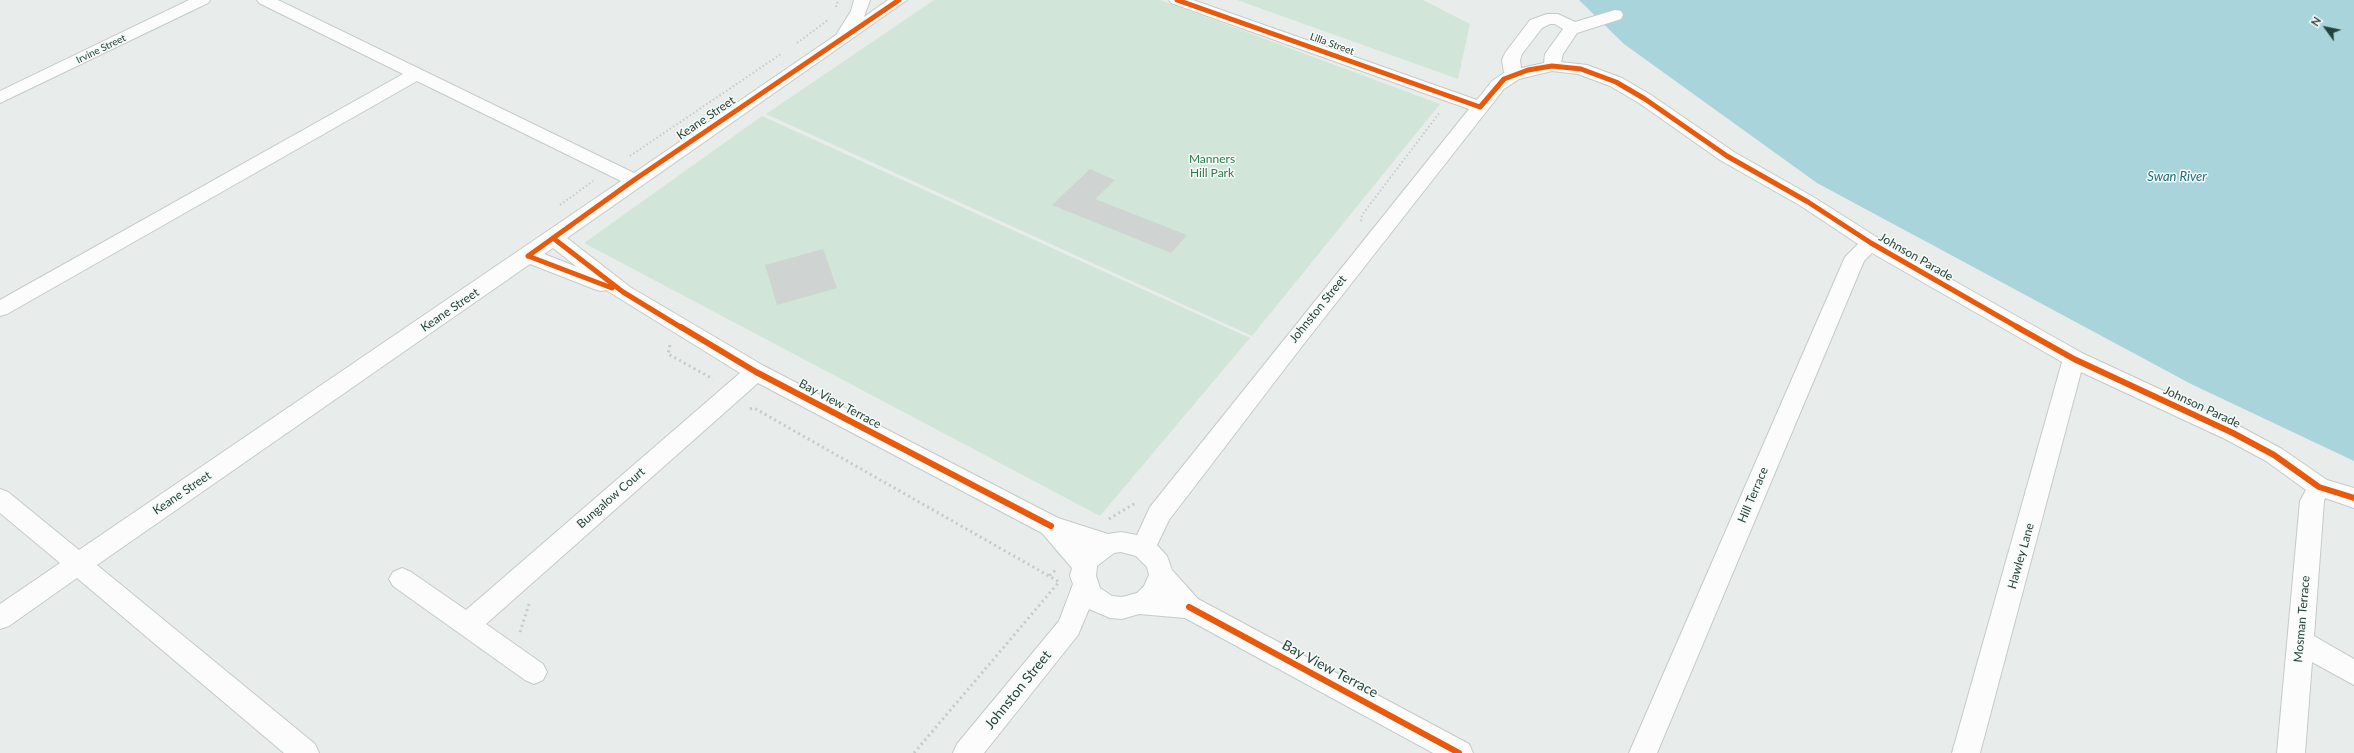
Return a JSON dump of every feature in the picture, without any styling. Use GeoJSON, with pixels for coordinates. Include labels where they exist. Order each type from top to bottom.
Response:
{"type":"FeatureCollection","features":[{"type":"Feature","properties":{"kind":"street","name":"Irvine Street"},"geometry":{"type":"LineString","coordinates":[[0,98],[202,0]]}},
{"type":"Feature","properties":{"kind":"street"},"geometry":{"type":"LineString","coordinates":[[265,0],[634,180]]}},
{"type":"Feature","properties":{"kind":"street"},"geometry":{"type":"LineString","coordinates":[[839,41],[859,10],[862,0]]}},
{"type":"Feature","properties":{"kind":"street","name":"Keane Street"},"geometry":{"type":"LineString","coordinates":[[0,618],[528,256],[634,180],[898,0]]}},
{"type":"Feature","properties":{"kind":"street","name":"Lilla Street"},"geometry":{"type":"LineString","coordinates":[[1177,0],[1480,107]]}},
{"type":"Feature","properties":{"kind":"street"},"geometry":{"type":"LineString","coordinates":[[1552,66],[1554,54],[1571,29],[1615,15]]}},
{"type":"Feature","properties":{"kind":"street"},"geometry":{"type":"LineString","coordinates":[[1513,75],[1511,60],[1514,53],[1536,24],[1547,19],[1558,19],[1568,24],[1571,29]]}},
{"type":"Feature","properties":{"kind":"street","name":"Johnson Parade"},"geometry":{"type":"LineString","coordinates":[[1480,107],[1498,84],[1513,75],[1552,66],[1581,69],[1616,82],[1645,99],[1727,156],[1808,202],[1871,243],[2074,359],[2201,420],[2233,433],[2274,455],[2319,487],[2354,498]]}},
{"type":"Feature","properties":{"kind":"street"},"geometry":{"type":"LineString","coordinates":[[0,309],[416,74]]}},
{"type":"Feature","properties":{"kind":"street","name":"Johnston Street"},"geometry":{"type":"LineString","coordinates":[[1125,544],[1159,514],[1288,348],[1480,107]]}},
{"type":"Feature","properties":{"kind":"street","name":"Bay View Terrace"},"geometry":{"type":"LineString","coordinates":[[553,238],[623,292],[756,372],[1051,526],[1080,558]]}},
{"type":"Feature","properties":{"kind":"street","name":"Hill Terrace"},"geometry":{"type":"LineString","coordinates":[[1643,753],[1854,257],[1871,243]]}},
{"type":"Feature","properties":{"kind":"street","name":"Bay View Terrace"},"geometry":{"type":"LineString","coordinates":[[528,256],[623,292]]}},
{"type":"Feature","properties":{"kind":"street","name":"Hawley Lane"},"geometry":{"type":"LineString","coordinates":[[1966,753],[2074,359]]}},
{"type":"Feature","properties":{"kind":"street","name":"Bungalow Court"},"geometry":{"type":"LineString","coordinates":[[467,625],[756,372]]}},
{"type":"Feature","properties":{"kind":"street","name":"Mosman Terrace"},"geometry":{"type":"LineString","coordinates":[[2292,753],[2312,501],[2319,487]]}},
{"type":"Feature","properties":{"kind":"street"},"geometry":{"type":"LineString","coordinates":[[0,498],[77,565],[305,753]]}},
{"type":"Feature","properties":{"kind":"street"},"geometry":{"type":"LineString","coordinates":[[1125,544],[1158,563],[1161,574],[1154,593],[1140,603],[1122,608],[1106,605],[1090,595],[1080,558],[1125,544]]}},
{"type":"Feature","properties":{"kind":"street","name":"Johnston Street"},"geometry":{"type":"LineString","coordinates":[[1069,627],[1080,558]]}},
{"type":"Feature","properties":{"kind":"street","name":"Bay View Terrace"},"geometry":{"type":"LineString","coordinates":[[1161,574],[1190,607],[1459,753]]}},
{"type":"Feature","properties":{"kind":"street"},"geometry":{"type":"LineString","coordinates":[[402,579],[534,672]]}},
{"type":"Feature","properties":{"kind":"street","name":"Bay View Terrace"},"geometry":{"type":"LineString","coordinates":[[1140,603],[1190,607]]}},
{"type":"Feature","properties":{"kind":"street","name":"Johnston Street"},"geometry":{"type":"LineString","coordinates":[[967,753],[1069,627],[1106,605]]}},
{"type":"Feature","properties":{"kind":"street"},"geometry":{"type":"LineString","coordinates":[[2300,642],[2354,673]]}},
{"type":"Feature","properties":{"kind":"path"},"geometry":{"type":"LineString","coordinates":[[833,12],[838,0]]}},
{"type":"Feature","properties":{"kind":"path"},"geometry":{"type":"LineString","coordinates":[[797,44],[827,21],[830,16]]}},
{"type":"Feature","properties":{"kind":"path"},"geometry":{"type":"LineString","coordinates":[[625,159],[784,52]]}},
{"type":"Feature","properties":{"kind":"path"},"geometry":{"type":"LineString","coordinates":[[1361,223],[1362,215],[1444,107]]}},
{"type":"Feature","properties":{"kind":"path"},"geometry":{"type":"LineString","coordinates":[[671,338],[668,354],[720,383]]}},
{"type":"Feature","properties":{"kind":"path"},"geometry":{"type":"LineString","coordinates":[[747,410],[754,408],[1059,582],[914,753]]}},
{"type":"Feature","properties":{"kind":"path"},"geometry":{"type":"LineString","coordinates":[[1049,576],[1062,564],[1080,558],[1142,498]]}},
{"type":"Feature","properties":{"kind":"path"},"geometry":{"type":"LineString","coordinates":[[520,634],[532,597]]}},
{"type":"Feature","properties":{"kind":"green space","name":"Manners Hill Park"},"geometry":{"type":"Polygon","coordinates":[[[934,0],[1160,0],[1440,104],[1252,336],[766,114],[934,0]]]}},
{"type":"Feature","properties":{"kind":"green space"},"geometry":{"type":"Polygon","coordinates":[[[1237,0],[1423,0],[1470,24],[1458,79],[1237,0]]]}},
{"type":"Feature","properties":{"kind":"green space"},"geometry":{"type":"Polygon","coordinates":[[[762,116],[1250,338],[1100,516],[584,243],[762,116]]]}},
{"type":"Feature","properties":{"kind":"water","name":"Swan River"},"geometry":{"type":"Polygon","coordinates":[[[1579,0],[2354,0],[2354,461],[2191,384],[1817,183],[1624,44],[1579,0]]]}},
{"type":"Feature","properties":{"kind":"building"},"geometry":{"type":"Polygon","coordinates":[[[1090,169],[1115,180],[1095,199],[1187,235],[1171,253],[1052,205],[1090,169]]]}},
{"type":"Feature","properties":{"kind":"building"},"geometry":{"type":"Polygon","coordinates":[[[823,249],[837,288],[777,305],[765,265],[823,249]]]}},
{"type":"Feature","properties":{"kind":"cycle path"},"geometry":{"type":"LineString","coordinates":[[528,256],[634,180],[899,0]]}},
{"type":"Feature","properties":{"kind":"cycle path"},"geometry":{"type":"LineString","coordinates":[[1177,0],[1480,107],[1504,79],[1528,70],[1552,66],[1581,69],[1616,82],[1645,99],[1727,156],[1808,202],[1871,243],[2074,359],[2233,433],[2274,455],[2319,487],[2354,498]]}},
{"type":"Feature","properties":{"kind":"cycle path"},"geometry":{"type":"LineString","coordinates":[[553,238],[623,292],[756,372],[1051,526]]}},
{"type":"Feature","properties":{"kind":"cycle path"},"geometry":{"type":"LineString","coordinates":[[528,256],[612,288]]}},
{"type":"Feature","properties":{"kind":"cycle path"},"geometry":{"type":"LineString","coordinates":[[1189,607],[1459,753]]}}]}
